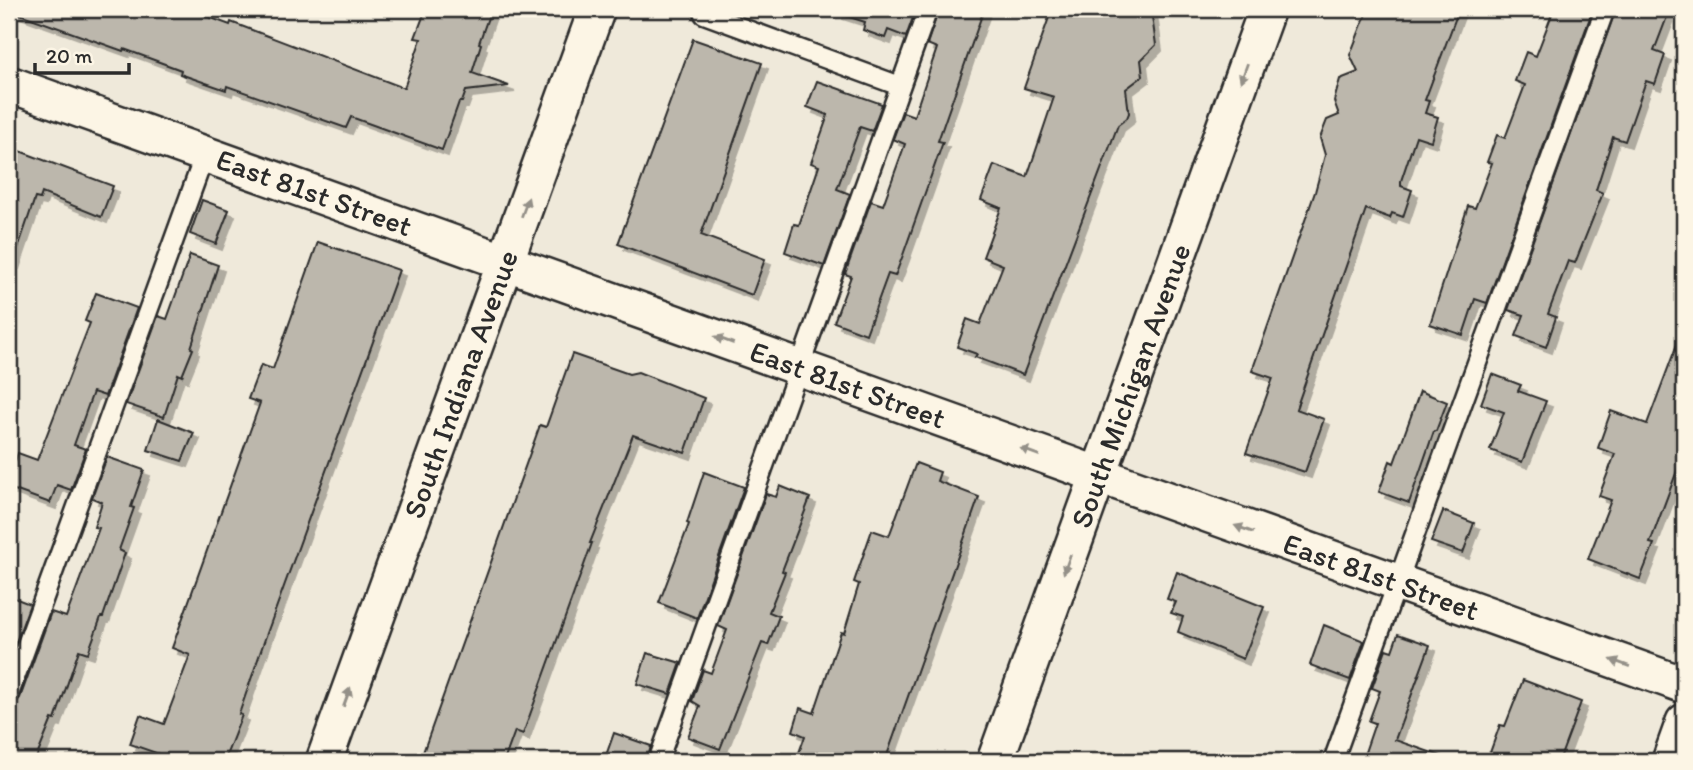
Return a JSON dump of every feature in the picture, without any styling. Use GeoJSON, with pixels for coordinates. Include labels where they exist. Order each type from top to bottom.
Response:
{"type":"FeatureCollection","features":[{"type":"Feature","properties":{"kind":"street","name":"South Indiana Avenue"},"geometry":{"type":"LineString","coordinates":[[324,761],[597,9]]}},
{"type":"Feature","properties":{"kind":"street","name":"South Michigan Avenue"},"geometry":{"type":"LineString","coordinates":[[995,761],[1267,9]]}},
{"type":"Feature","properties":{"kind":"street","name":"East 81st Street"},"geometry":{"type":"LineString","coordinates":[[9,85],[1684,685]]}},
{"type":"Feature","properties":{"kind":"street"},"geometry":{"type":"LineString","coordinates":[[1670,761],[1684,722]]}},
{"type":"Feature","properties":{"kind":"lane"},"geometry":{"type":"LineString","coordinates":[[658,761],[928,9]]}},
{"type":"Feature","properties":{"kind":"lane"},"geometry":{"type":"LineString","coordinates":[[1333,761],[1605,9]]}},
{"type":"Feature","properties":{"kind":"lane"},"geometry":{"type":"LineString","coordinates":[[704,14],[900,86]]}},
{"type":"Feature","properties":{"kind":"lane"},"geometry":{"type":"LineString","coordinates":[[9,694],[205,154]]}},
{"type":"Feature","properties":{"kind":"building"},"geometry":{"type":"Polygon","coordinates":[[[15,9],[187,9],[230,25],[231,22],[404,88],[421,39],[415,38],[426,9],[491,9],[472,73],[509,86],[466,91],[462,102],[459,102],[442,150],[351,117],[346,128],[227,86],[226,90],[180,74],[181,70],[154,60],[14,12],[15,9]]]}},
{"type":"Feature","properties":{"kind":"building"},"geometry":{"type":"Polygon","coordinates":[[[838,9],[916,9],[906,37],[888,30],[885,38],[863,30],[865,22],[837,13],[838,9]]]}},
{"type":"Feature","properties":{"kind":"building"},"geometry":{"type":"Polygon","coordinates":[[[939,9],[984,9],[938,141],[943,142],[903,255],[895,276],[888,274],[866,334],[834,322],[851,276],[845,274],[871,201],[883,205],[905,144],[893,139],[903,112],[914,116],[937,48],[927,44],[939,9]]]}},
{"type":"Feature","properties":{"kind":"building"},"geometry":{"type":"Polygon","coordinates":[[[1052,9],[1151,9],[1156,45],[1141,60],[1143,76],[1126,89],[1129,113],[1118,125],[1023,375],[975,357],[977,354],[957,347],[967,319],[980,324],[1003,265],[983,257],[1001,208],[981,200],[994,165],[1027,177],[1054,97],[1024,88],[1052,9]]]}},
{"type":"Feature","properties":{"kind":"building"},"geometry":{"type":"Polygon","coordinates":[[[1368,9],[1459,9],[1425,100],[1429,101],[1425,113],[1438,117],[1431,141],[1416,136],[1401,181],[1401,186],[1412,190],[1403,217],[1392,213],[1390,218],[1366,209],[1296,409],[1324,419],[1305,472],[1246,453],[1273,378],[1252,371],[1315,192],[1325,155],[1320,138],[1327,120],[1339,115],[1334,101],[1340,79],[1358,72],[1350,55],[1368,9]]]}},
{"type":"Feature","properties":{"kind":"building"},"geometry":{"type":"Polygon","coordinates":[[[1554,9],[1593,9],[1487,303],[1475,299],[1463,335],[1430,324],[1468,206],[1475,208],[1492,163],[1487,162],[1497,135],[1505,138],[1525,85],[1515,81],[1526,52],[1536,56],[1554,9]]]}},
{"type":"Feature","properties":{"kind":"building"},"geometry":{"type":"Polygon","coordinates":[[[1616,9],[1670,9],[1654,51],[1665,55],[1655,84],[1646,81],[1625,141],[1613,137],[1596,190],[1603,193],[1575,263],[1568,261],[1548,314],[1556,317],[1546,347],[1516,336],[1524,315],[1508,310],[1616,9]]]}},
{"type":"Feature","properties":{"kind":"building"},"geometry":{"type":"Polygon","coordinates":[[[693,39],[762,63],[701,235],[765,259],[752,295],[618,244],[693,39]]]}},
{"type":"Feature","properties":{"kind":"building"},"geometry":{"type":"Polygon","coordinates":[[[817,81],[882,104],[872,131],[860,127],[837,189],[850,194],[824,266],[785,252],[794,224],[799,225],[819,166],[811,163],[828,115],[807,107],[817,81]]]}},
{"type":"Feature","properties":{"kind":"building"},"geometry":{"type":"Polygon","coordinates":[[[9,147],[113,186],[101,217],[42,193],[40,199],[35,198],[13,263],[9,263],[9,147]]]}},
{"type":"Feature","properties":{"kind":"building"},"geometry":{"type":"Polygon","coordinates":[[[202,200],[229,210],[216,244],[190,234],[202,200]]]}},
{"type":"Feature","properties":{"kind":"building"},"geometry":{"type":"Polygon","coordinates":[[[318,242],[399,270],[266,636],[239,714],[242,715],[224,761],[179,761],[130,744],[140,715],[164,724],[190,655],[172,648],[260,403],[248,399],[261,365],[273,369],[318,242]]]}},
{"type":"Feature","properties":{"kind":"building"},"geometry":{"type":"Polygon","coordinates":[[[190,255],[218,265],[191,348],[193,349],[182,376],[178,374],[164,417],[126,404],[158,316],[167,319],[190,255]]]}},
{"type":"Feature","properties":{"kind":"building"},"geometry":{"type":"Polygon","coordinates":[[[96,293],[137,308],[105,396],[93,392],[74,445],[86,449],[71,490],[57,485],[50,503],[9,488],[9,478],[18,453],[37,460],[90,323],[85,321],[96,293]]]}},
{"type":"Feature","properties":{"kind":"building"},"geometry":{"type":"Polygon","coordinates":[[[1682,331],[1684,452],[1650,543],[1654,544],[1640,579],[1588,559],[1611,500],[1599,496],[1615,454],[1598,448],[1611,411],[1647,424],[1682,331]]]}},
{"type":"Feature","properties":{"kind":"building"},"geometry":{"type":"Polygon","coordinates":[[[572,354],[629,374],[638,372],[704,398],[685,453],[633,435],[590,543],[523,734],[515,731],[504,761],[420,761],[540,425],[546,427],[572,354]]]}},
{"type":"Feature","properties":{"kind":"building"},"geometry":{"type":"Polygon","coordinates":[[[1492,374],[1521,385],[1518,391],[1546,401],[1522,462],[1490,450],[1504,412],[1481,404],[1492,374]]]}},
{"type":"Feature","properties":{"kind":"building"},"geometry":{"type":"Polygon","coordinates":[[[1420,391],[1447,402],[1409,503],[1379,492],[1390,461],[1394,463],[1420,391]]]}},
{"type":"Feature","properties":{"kind":"building"},"geometry":{"type":"Polygon","coordinates":[[[158,419],[194,433],[182,461],[148,450],[158,419]]]}},
{"type":"Feature","properties":{"kind":"building"},"geometry":{"type":"Polygon","coordinates":[[[107,457],[144,470],[119,550],[125,553],[88,653],[79,650],[55,720],[52,719],[35,761],[9,761],[9,705],[20,698],[51,612],[66,617],[99,528],[94,527],[102,502],[92,498],[107,457]]]}},
{"type":"Feature","properties":{"kind":"building"},"geometry":{"type":"Polygon","coordinates":[[[916,463],[940,472],[937,481],[979,497],[885,761],[796,761],[805,736],[793,731],[800,708],[814,713],[841,632],[844,633],[859,584],[854,582],[872,530],[889,536],[916,463]]]}},
{"type":"Feature","properties":{"kind":"building"},"geometry":{"type":"Polygon","coordinates":[[[704,472],[744,487],[697,618],[659,603],[689,524],[687,523],[704,472]]]}},
{"type":"Feature","properties":{"kind":"building"},"geometry":{"type":"Polygon","coordinates":[[[780,486],[810,498],[769,612],[779,616],[768,645],[762,643],[720,749],[688,737],[700,706],[692,701],[703,670],[711,673],[727,630],[718,626],[766,494],[776,497],[780,486]]]}},
{"type":"Feature","properties":{"kind":"building"},"geometry":{"type":"Polygon","coordinates":[[[1443,511],[1474,523],[1463,553],[1431,542],[1443,511]]]}},
{"type":"Feature","properties":{"kind":"building"},"geometry":{"type":"Polygon","coordinates":[[[1177,572],[1264,607],[1243,659],[1178,632],[1183,617],[1171,613],[1176,602],[1167,599],[1177,572]]]}},
{"type":"Feature","properties":{"kind":"building"},"geometry":{"type":"Polygon","coordinates":[[[9,596],[30,604],[9,661],[9,596]]]}},
{"type":"Feature","properties":{"kind":"building"},"geometry":{"type":"Polygon","coordinates":[[[1324,625],[1364,641],[1350,680],[1310,665],[1324,625]]]}},
{"type":"Feature","properties":{"kind":"building"},"geometry":{"type":"Polygon","coordinates":[[[1398,634],[1430,645],[1395,740],[1444,757],[1444,761],[1362,761],[1375,723],[1369,721],[1380,691],[1372,688],[1386,649],[1392,651],[1398,634]]]}},
{"type":"Feature","properties":{"kind":"building"},"geometry":{"type":"Polygon","coordinates":[[[647,653],[681,663],[670,694],[637,684],[647,653]]]}},
{"type":"Feature","properties":{"kind":"building"},"geometry":{"type":"Polygon","coordinates":[[[1523,680],[1581,702],[1559,761],[1487,761],[1500,725],[1505,726],[1523,680]]]}},
{"type":"Feature","properties":{"kind":"building"},"geometry":{"type":"Polygon","coordinates":[[[614,733],[651,746],[647,761],[604,761],[614,733]]]}}]}
